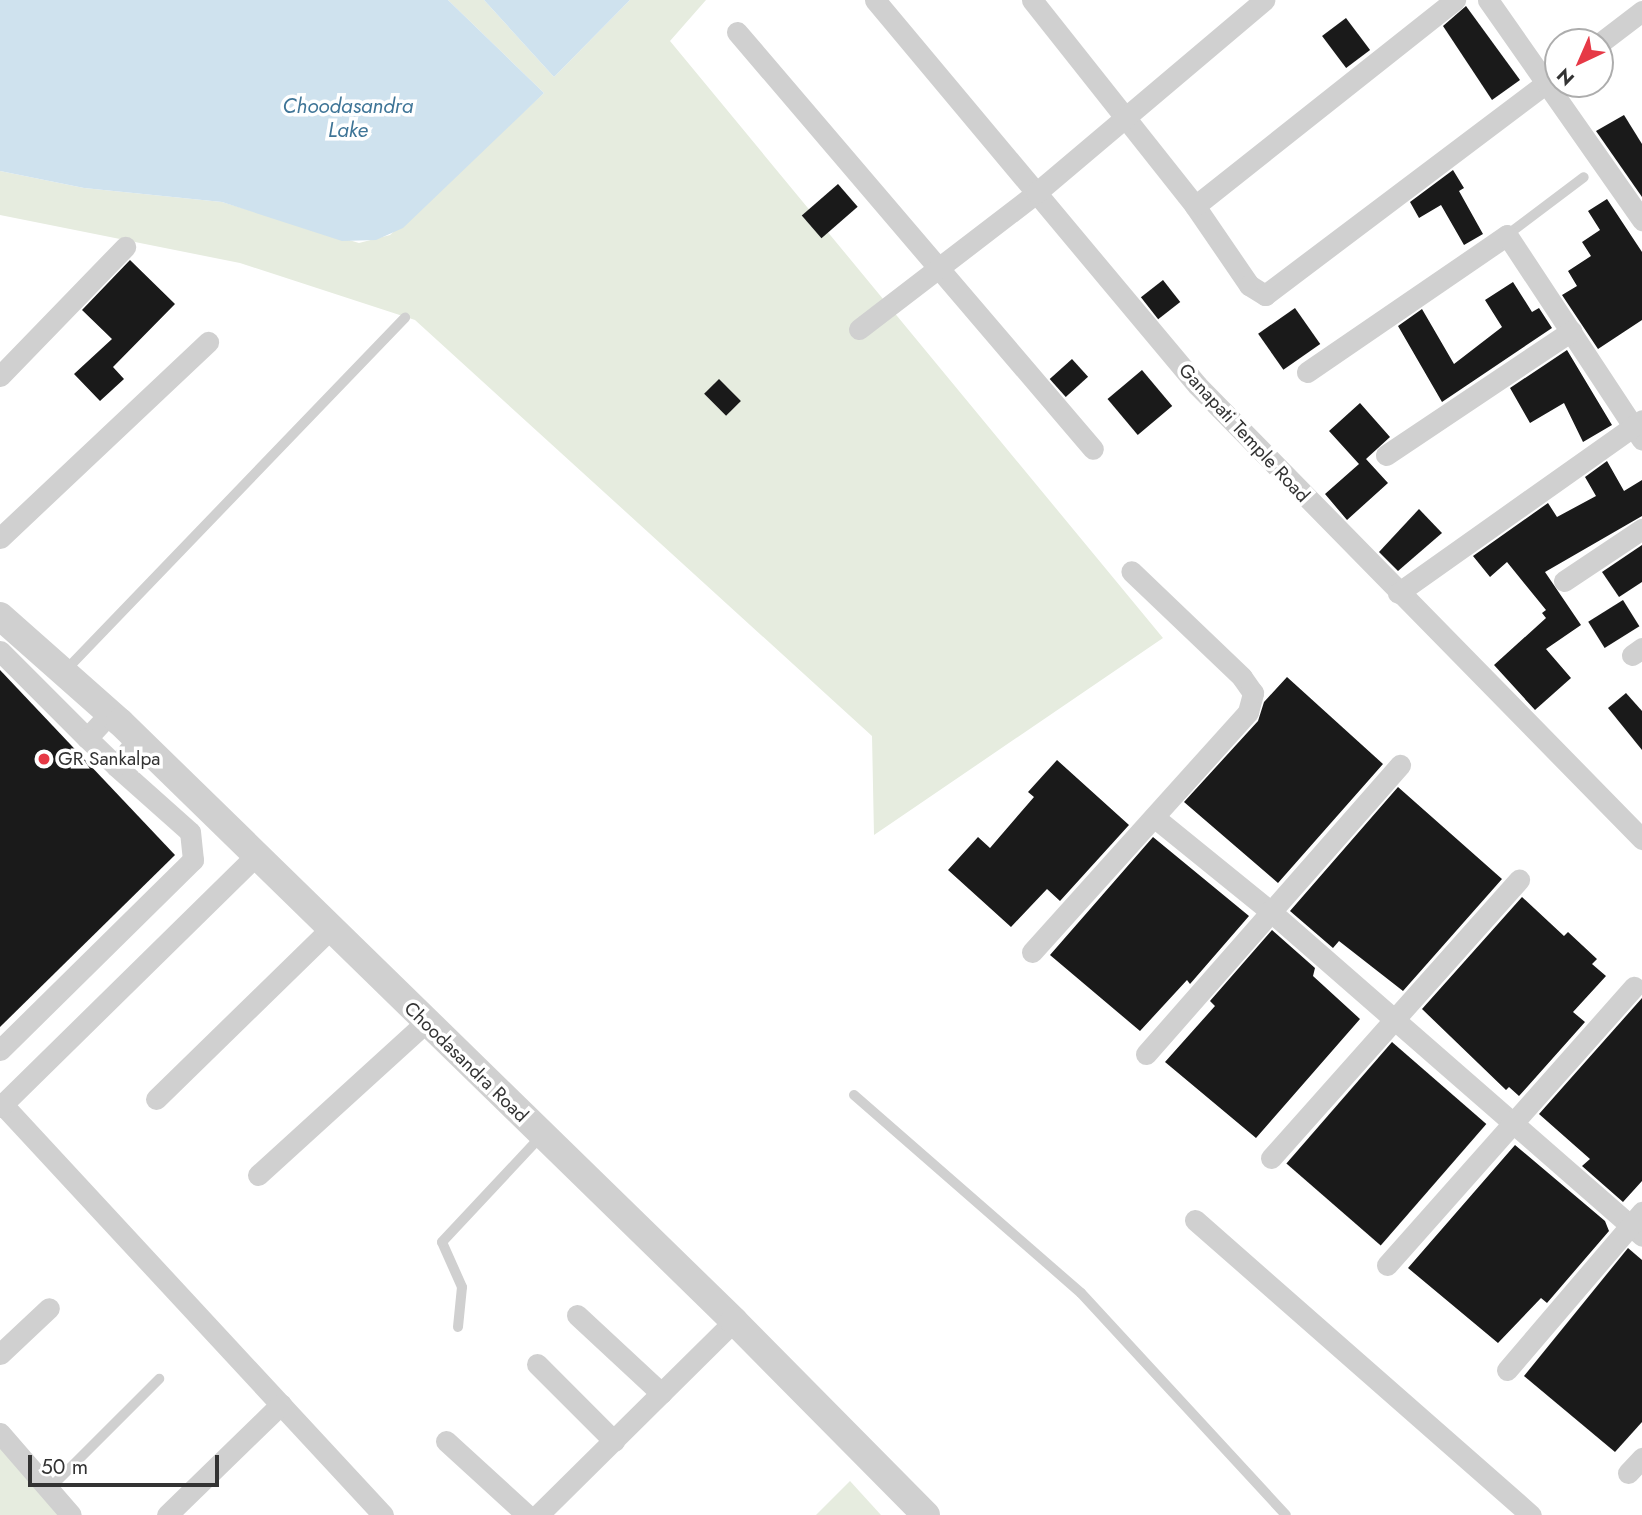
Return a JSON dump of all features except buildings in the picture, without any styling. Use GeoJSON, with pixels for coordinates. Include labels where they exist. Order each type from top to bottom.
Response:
{"type":"FeatureCollection","features":[{"type":"Feature","properties":{"kind":"street","name":"Ganapati Temple Road"},"geometry":{"type":"LineString","coordinates":[[875,0],[1197,385],[1642,839]]}},
{"type":"Feature","properties":{"kind":"street"},"geometry":{"type":"LineString","coordinates":[[1032,0],[1195,206],[1250,285],[1265,295],[1544,85]]}},
{"type":"Feature","properties":{"kind":"street"},"geometry":{"type":"LineString","coordinates":[[859,329],[1036,192],[1264,0]]}},
{"type":"Feature","properties":{"kind":"street"},"geometry":{"type":"LineString","coordinates":[[1195,206],[1455,0]]}},
{"type":"Feature","properties":{"kind":"street"},"geometry":{"type":"LineString","coordinates":[[1488,0],[1544,67]]}},
{"type":"Feature","properties":{"kind":"street"},"geometry":{"type":"LineString","coordinates":[[1614,32],[1642,10]]}},
{"type":"Feature","properties":{"kind":"street"},"geometry":{"type":"LineString","coordinates":[[737,32],[1093,449]]}},
{"type":"Feature","properties":{"kind":"street"},"geometry":{"type":"LineString","coordinates":[[1566,98],[1642,220]]}},
{"type":"Feature","properties":{"kind":"street"},"geometry":{"type":"LineString","coordinates":[[1307,372],[1507,235],[1639,429],[1398,593]]}},
{"type":"Feature","properties":{"kind":"street"},"geometry":{"type":"LineString","coordinates":[[0,376],[125,247]]}},
{"type":"Feature","properties":{"kind":"street"},"geometry":{"type":"LineString","coordinates":[[1386,455],[1571,331]]}},
{"type":"Feature","properties":{"kind":"street"},"geometry":{"type":"LineString","coordinates":[[0,538],[208,342]]}},
{"type":"Feature","properties":{"kind":"street"},"geometry":{"type":"LineString","coordinates":[[1564,580],[1642,529]]}},
{"type":"Feature","properties":{"kind":"street"},"geometry":{"type":"LineString","coordinates":[[1032,952],[1248,712],[1253,693],[1242,677],[1131,572]]}},
{"type":"Feature","properties":{"kind":"street","name":"Choodasandra Road"},"geometry":{"type":"LineString","coordinates":[[0,616],[110,713],[254,857],[734,1321],[926,1515]]}},
{"type":"Feature","properties":{"kind":"street"},"geometry":{"type":"LineString","coordinates":[[0,650],[116,766],[190,832],[193,860],[0,1050]]}},
{"type":"Feature","properties":{"kind":"street"},"geometry":{"type":"LineString","coordinates":[[87,738],[110,713]]}},
{"type":"Feature","properties":{"kind":"street"},"geometry":{"type":"LineString","coordinates":[[116,766],[137,740]]}},
{"type":"Feature","properties":{"kind":"street"},"geometry":{"type":"LineString","coordinates":[[1146,1054],[1399,765]]}},
{"type":"Feature","properties":{"kind":"street"},"geometry":{"type":"LineString","coordinates":[[1154,817],[1270,911],[1514,1124],[1638,1225],[1507,1370]]}},
{"type":"Feature","properties":{"kind":"street"},"geometry":{"type":"LineString","coordinates":[[254,857],[1,1106],[383,1515]]}},
{"type":"Feature","properties":{"kind":"street"},"geometry":{"type":"LineString","coordinates":[[1271,1158],[1519,880]]}},
{"type":"Feature","properties":{"kind":"street"},"geometry":{"type":"LineString","coordinates":[[156,1099],[329,930]]}},
{"type":"Feature","properties":{"kind":"street"},"geometry":{"type":"LineString","coordinates":[[1387,1265],[1634,987]]}},
{"type":"Feature","properties":{"kind":"street"},"geometry":{"type":"LineString","coordinates":[[258,1175],[425,1023]]}},
{"type":"Feature","properties":{"kind":"street"},"geometry":{"type":"LineString","coordinates":[[1195,1220],[1531,1515]]}},
{"type":"Feature","properties":{"kind":"street"},"geometry":{"type":"LineString","coordinates":[[0,1354],[50,1308]]}},
{"type":"Feature","properties":{"kind":"street"},"geometry":{"type":"LineString","coordinates":[[577,1315],[661,1393]]}},
{"type":"Feature","properties":{"kind":"street"},"geometry":{"type":"LineString","coordinates":[[538,1515],[734,1321]]}},
{"type":"Feature","properties":{"kind":"street"},"geometry":{"type":"LineString","coordinates":[[537,1364],[614,1441]]}},
{"type":"Feature","properties":{"kind":"street"},"geometry":{"type":"LineString","coordinates":[[167,1515],[281,1404]]}},
{"type":"Feature","properties":{"kind":"street"},"geometry":{"type":"LineString","coordinates":[[0,1433],[71,1515]]}},
{"type":"Feature","properties":{"kind":"street"},"geometry":{"type":"LineString","coordinates":[[446,1441],[527,1515]]}},
{"type":"Feature","properties":{"kind":"lane"},"geometry":{"type":"LineString","coordinates":[[1507,235],[1584,177]]}},
{"type":"Feature","properties":{"kind":"lane"},"geometry":{"type":"LineString","coordinates":[[64,672],[405,318]]}},
{"type":"Feature","properties":{"kind":"lane"},"geometry":{"type":"LineString","coordinates":[[854,1095],[1081,1293],[1286,1515]]}},
{"type":"Feature","properties":{"kind":"lane"},"geometry":{"type":"LineString","coordinates":[[458,1327],[463,1287],[442,1242],[542,1135]]}},
{"type":"Feature","properties":{"kind":"lane"},"geometry":{"type":"LineString","coordinates":[[48,1489],[159,1379]]}},
{"type":"Feature","properties":{"kind":"shaded area"},"geometry":{"type":"Polygon","coordinates":[[[448,0],[484,0],[554,77],[630,0],[706,0],[670,41],[1163,638],[874,835],[872,736],[415,320],[240,263],[0,215],[0,171],[84,188],[222,202],[359,243],[390,235],[544,93],[448,0]]]}},
{"type":"Feature","properties":{"kind":"shaded area"},"geometry":{"type":"Polygon","coordinates":[[[0,1447],[63,1515],[0,1515],[0,1447]]]}},
{"type":"Feature","properties":{"kind":"shaded area"},"geometry":{"type":"Polygon","coordinates":[[[850,1481],[881,1515],[816,1515],[850,1481]]]}},
{"type":"Feature","properties":{"kind":"water","name":"Choodasandra Lake"},"geometry":{"type":"Polygon","coordinates":[[[0,0],[448,0],[544,93],[403,228],[376,240],[342,241],[222,202],[84,188],[0,171],[0,0]]]}},
{"type":"Feature","properties":{"kind":"water"},"geometry":{"type":"Polygon","coordinates":[[[484,0],[630,0],[554,77],[484,0]]]}},
{"type":"Feature","properties":{"kind":"place","name":"GR Sankalpa"},"geometry":{"type":"Point","coordinates":[44,759]}}]}
